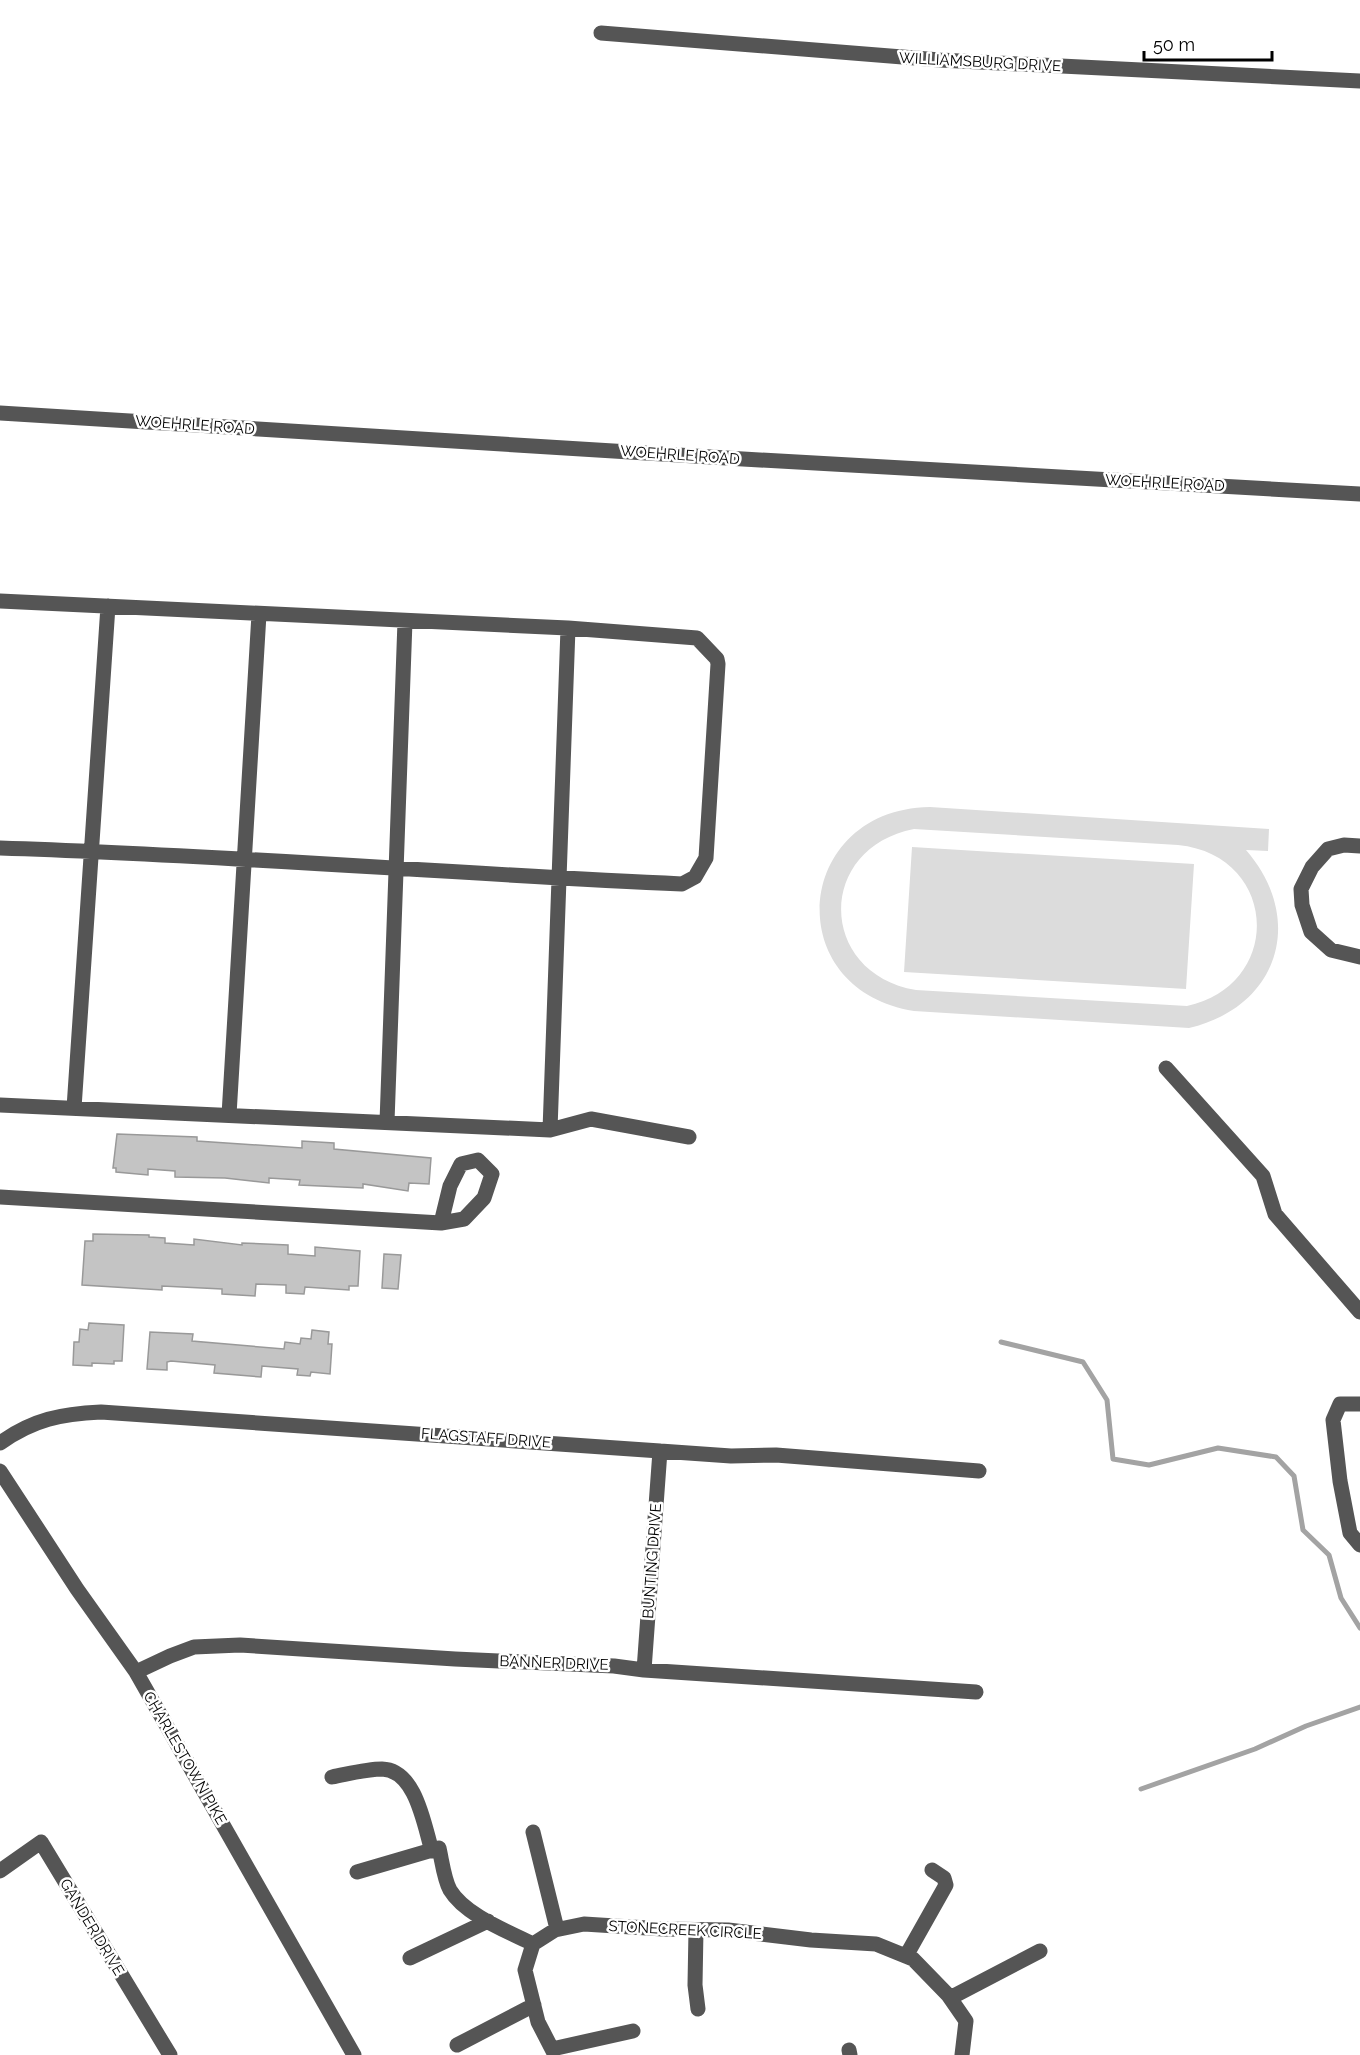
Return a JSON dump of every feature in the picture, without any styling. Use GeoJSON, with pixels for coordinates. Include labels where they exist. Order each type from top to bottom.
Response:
{"type":"FeatureCollection","features":[{"type":"Feature","properties":{"kind":"street","name":"WILLIAMSBURG DRIVE"},"geometry":{"type":"LineString","coordinates":[[601,33],[940,60],[1360,81]]}},
{"type":"Feature","properties":{"kind":"street","name":"WOEHRLE ROAD"},"geometry":{"type":"LineString","coordinates":[[0,413],[731,459],[1360,494]]}},
{"type":"Feature","properties":{"kind":"street"},"geometry":{"type":"LineString","coordinates":[[0,601],[568,628],[697,638],[717,659],[718,664],[706,858],[695,877],[682,884],[559,879],[244,858],[0,848]]}},
{"type":"Feature","properties":{"kind":"street"},"geometry":{"type":"LineString","coordinates":[[74,1108],[108,606]]}},
{"type":"Feature","properties":{"kind":"street"},"geometry":{"type":"LineString","coordinates":[[229,1115],[259,614]]}},
{"type":"Feature","properties":{"kind":"street"},"geometry":{"type":"LineString","coordinates":[[387,1122],[405,621]]}},
{"type":"Feature","properties":{"kind":"street"},"geometry":{"type":"LineString","coordinates":[[550,1130],[568,628]]}},
{"type":"Feature","properties":{"kind":"street"},"geometry":{"type":"LineString","coordinates":[[1360,846],[1344,845],[1328,849],[1312,867],[1301,889],[1302,904],[1311,932],[1331,950],[1360,957]]}},
{"type":"Feature","properties":{"kind":"street"},"geometry":{"type":"LineString","coordinates":[[1166,1068],[1263,1176],[1275,1214],[1360,1312]]}},
{"type":"Feature","properties":{"kind":"street"},"geometry":{"type":"LineString","coordinates":[[0,1105],[550,1130],[591,1119],[688,1137]]}},
{"type":"Feature","properties":{"kind":"street"},"geometry":{"type":"LineString","coordinates":[[0,1197],[441,1223]]}},
{"type":"Feature","properties":{"kind":"street"},"geometry":{"type":"LineString","coordinates":[[1360,1404],[1340,1404],[1333,1420],[1340,1481],[1350,1533],[1360,1545]]}},
{"type":"Feature","properties":{"kind":"street","name":"FLAGSTAFF DRIVE"},"geometry":{"type":"LineString","coordinates":[[0,1443],[37,1422],[68,1414],[101,1412],[660,1451],[776,1455],[979,1471]]}},
{"type":"Feature","properties":{"kind":"street","name":"BUNTING DRIVE"},"geometry":{"type":"LineString","coordinates":[[644,1670],[660,1451]]}},
{"type":"Feature","properties":{"kind":"street","name":"CHARLESTOWN PIKE"},"geometry":{"type":"LineString","coordinates":[[0,1471],[76,1589],[136,1672],[354,2055]]}},
{"type":"Feature","properties":{"kind":"street","name":"BANNER DRIVE"},"geometry":{"type":"LineString","coordinates":[[136,1672],[194,1647],[240,1645],[455,1659],[614,1665],[644,1670],[976,1692]]}},
{"type":"Feature","properties":{"kind":"street"},"geometry":{"type":"LineString","coordinates":[[332,1778],[385,1769],[402,1776],[412,1788],[432,1851]]}},
{"type":"Feature","properties":{"kind":"street"},"geometry":{"type":"LineString","coordinates":[[533,1832],[556,1929]]}},
{"type":"Feature","properties":{"kind":"street","name":"GANDER DRIVE"},"geometry":{"type":"LineString","coordinates":[[0,1871],[41,1842],[170,2055]]}},
{"type":"Feature","properties":{"kind":"street"},"geometry":{"type":"LineString","coordinates":[[357,1872],[439,1848],[449,1888],[459,1901],[488,1921],[533,1944],[525,1970],[538,2022],[554,2052],[633,2031]]}},
{"type":"Feature","properties":{"kind":"street"},"geometry":{"type":"LineString","coordinates":[[906,1956],[946,1885],[944,1878],[932,1870]]}},
{"type":"Feature","properties":{"kind":"street"},"geometry":{"type":"LineString","coordinates":[[410,1958],[488,1921]]}},
{"type":"Feature","properties":{"kind":"street","name":"STONECREEK CIRCLE"},"geometry":{"type":"LineString","coordinates":[[533,1944],[556,1929],[584,1924],[728,1930],[811,1940],[876,1944],[913,1959],[950,1998],[966,2021],[962,2055]]}},
{"type":"Feature","properties":{"kind":"street"},"geometry":{"type":"LineString","coordinates":[[696,1930],[695,1985],[698,2009]]}},
{"type":"Feature","properties":{"kind":"street"},"geometry":{"type":"LineString","coordinates":[[950,1998],[1040,1951]]}},
{"type":"Feature","properties":{"kind":"street"},"geometry":{"type":"LineString","coordinates":[[457,2045],[534,2005]]}},
{"type":"Feature","properties":{"kind":"shaded area"},"geometry":{"type":"Polygon","coordinates":[[[930,807],[1269,829],[1268,851],[1246,850],[1264,877],[1275,904],[1278,931],[1274,957],[1262,981],[1244,1001],[1220,1017],[1189,1028],[914,1011],[870,996],[840,970],[823,937],[820,902],[829,867],[851,837],[885,815],[930,807]],[[914,829],[882,841],[859,860],[845,884],[841,910],[846,937],[860,960],[883,979],[916,990],[1187,1006],[1219,993],[1241,973],[1254,948],[1257,921],[1251,895],[1235,871],[1211,854],[1178,845],[914,829]]]}},
{"type":"Feature","properties":{"kind":"shaded area"},"geometry":{"type":"Polygon","coordinates":[[[912,847],[1194,864],[1186,989],[904,972],[912,847]]]}},
{"type":"Feature","properties":{"kind":"building"},"geometry":{"type":"Polygon","coordinates":[[[117,1134],[197,1137],[197,1141],[302,1148],[302,1141],[334,1143],[334,1149],[431,1158],[429,1184],[409,1183],[408,1191],[363,1184],[363,1188],[299,1185],[300,1180],[269,1178],[269,1183],[225,1178],[175,1177],[175,1171],[148,1169],[148,1175],[116,1172],[116,1168],[113,1168],[117,1134]]]}},
{"type":"Feature","properties":{"kind":"building"},"geometry":{"type":"Polygon","coordinates":[[[93,1234],[149,1235],[149,1237],[165,1238],[165,1243],[194,1245],[194,1239],[242,1245],[242,1243],[288,1245],[288,1254],[315,1256],[315,1247],[360,1251],[358,1286],[349,1286],[349,1290],[305,1287],[304,1294],[286,1293],[286,1285],[256,1284],[255,1296],[222,1294],[222,1289],[162,1286],[162,1290],[82,1285],[85,1241],[93,1241],[93,1234]]]}},
{"type":"Feature","properties":{"kind":"building"},"geometry":{"type":"Polygon","coordinates":[[[384,1254],[401,1255],[398,1289],[382,1288],[384,1254]]]}},
{"type":"Feature","properties":{"kind":"building"},"geometry":{"type":"Polygon","coordinates":[[[89,1323],[124,1325],[122,1361],[114,1361],[114,1364],[92,1363],[92,1366],[73,1365],[74,1342],[79,1342],[80,1329],[88,1330],[89,1323]]]}},
{"type":"Feature","properties":{"kind":"building"},"geometry":{"type":"Polygon","coordinates":[[[312,1330],[329,1332],[328,1344],[332,1344],[330,1374],[311,1372],[310,1376],[297,1375],[298,1369],[262,1366],[261,1377],[214,1373],[215,1365],[171,1361],[167,1362],[167,1370],[147,1369],[150,1332],[193,1334],[192,1341],[284,1349],[285,1342],[300,1344],[301,1338],[311,1339],[312,1330]]]}},
{"type":"Feature","properties":{"kind":"waterway"},"geometry":{"type":"LineString","coordinates":[[1001,1342],[1083,1362],[1107,1400],[1113,1459],[1149,1465],[1218,1448],[1276,1457],[1294,1476],[1303,1530],[1329,1555],[1341,1598],[1360,1628]]}},
{"type":"Feature","properties":{"kind":"waterway"},"geometry":{"type":"LineString","coordinates":[[1141,1789],[1255,1749],[1306,1726],[1360,1707]]}}]}
